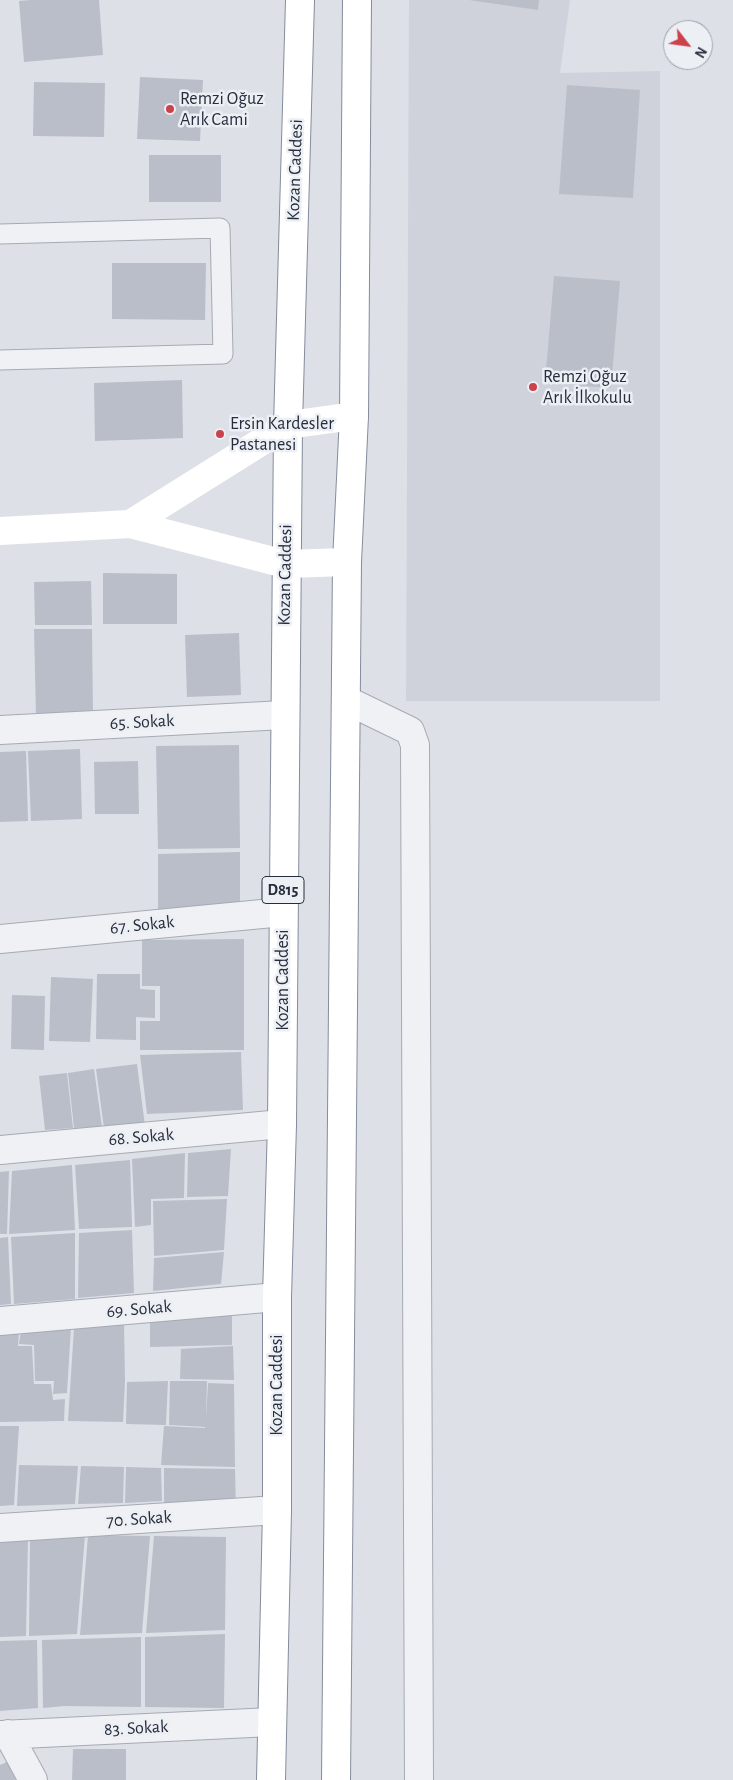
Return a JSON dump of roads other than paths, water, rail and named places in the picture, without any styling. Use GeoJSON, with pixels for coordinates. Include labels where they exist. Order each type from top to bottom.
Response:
{"type":"FeatureCollection","features":[{"type":"Feature","properties":{"kind":"main road","name":"Kozan Caddesi"},"geometry":{"type":"LineString","coordinates":[[271,1780],[277,1510],[277,1297],[282,1124],[285,564],[300,0]]}},
{"type":"Feature","properties":{"kind":"main road"},"geometry":{"type":"LineString","coordinates":[[336,1780],[347,562],[354,416],[357,0]]}},
{"type":"Feature","properties":{"kind":"main road"},"geometry":{"type":"LineString","coordinates":[[130,524],[288,426],[354,416]]}},
{"type":"Feature","properties":{"kind":"main road"},"geometry":{"type":"LineString","coordinates":[[0,530],[130,524],[285,564],[347,562]]}},
{"type":"Feature","properties":{"kind":"street"},"geometry":{"type":"LineString","coordinates":[[346,700],[410,731],[415,745],[419,1780]]}},
{"type":"Feature","properties":{"kind":"street","name":"65. Sokak"},"geometry":{"type":"LineString","coordinates":[[0,730],[284,715]]}},
{"type":"Feature","properties":{"kind":"street","name":"67. Sokak"},"geometry":{"type":"LineString","coordinates":[[0,939],[283,912]]}},
{"type":"Feature","properties":{"kind":"street","name":"68. Sokak"},"geometry":{"type":"LineString","coordinates":[[0,1150],[282,1124]]}},
{"type":"Feature","properties":{"kind":"street","name":"69. Sokak"},"geometry":{"type":"LineString","coordinates":[[0,1321],[277,1297]]}},
{"type":"Feature","properties":{"kind":"street","name":"70. Sokak"},"geometry":{"type":"LineString","coordinates":[[0,1528],[277,1510]]}},
{"type":"Feature","properties":{"kind":"street","name":"83. Sokak"},"geometry":{"type":"LineString","coordinates":[[4,1734],[272,1722]]}},
{"type":"Feature","properties":{"kind":"street"},"geometry":{"type":"LineString","coordinates":[[4,1734],[33,1780]]}},
{"type":"Feature","properties":{"kind":"lane"},"geometry":{"type":"LineString","coordinates":[[0,234],[220,228],[223,354],[0,360]]}},
{"type":"Feature","properties":{"kind":"place","name":"Remzi Oğuz Arık Cami"},"geometry":{"type":"Point","coordinates":[170,109]}},
{"type":"Feature","properties":{"kind":"place","name":"Remzi Oğuz Arık İlkokulu"},"geometry":{"type":"Point","coordinates":[533,387]}},
{"type":"Feature","properties":{"kind":"place","name":"Ersin Kardesler Pastanesi"},"geometry":{"type":"Point","coordinates":[220,434]}}]}
